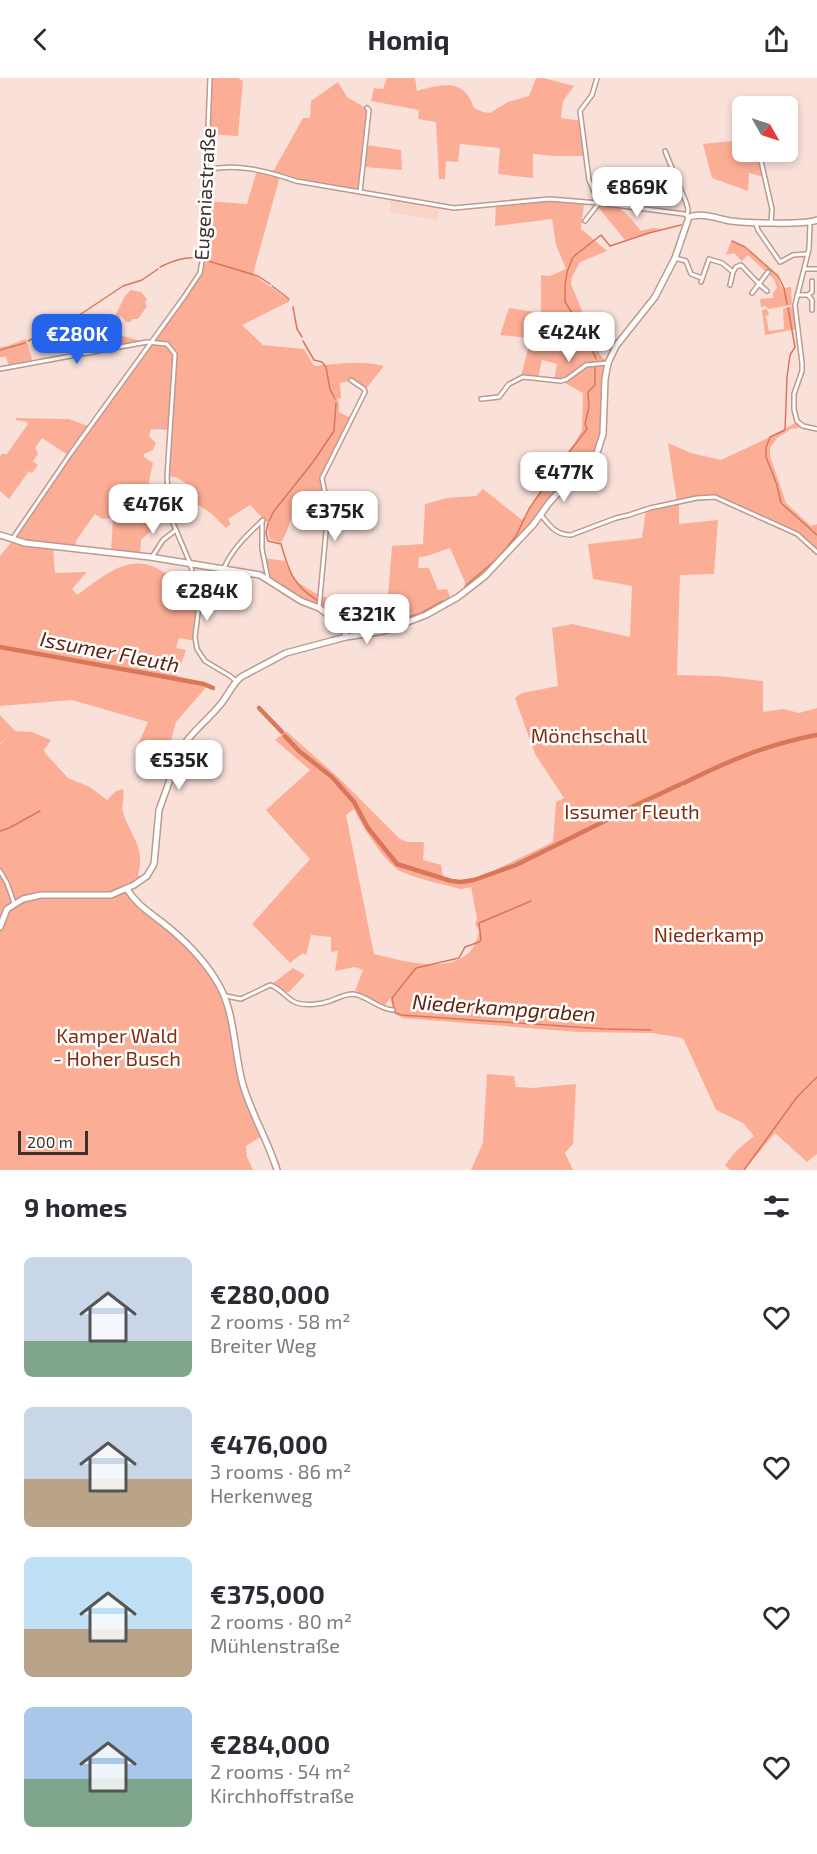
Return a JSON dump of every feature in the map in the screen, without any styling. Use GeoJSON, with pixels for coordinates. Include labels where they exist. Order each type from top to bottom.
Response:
{"type":"FeatureCollection","features":[{"type":"Feature","properties":{"kind":"main road"},"geometry":{"type":"LineString","coordinates":[[0,927],[4,913],[14,903],[32,896],[111,895],[127,889],[147,876],[154,864],[159,810],[181,749],[221,703],[236,681],[244,675],[286,653],[346,637],[377,632],[426,615],[458,597],[501,560],[557,494],[580,477],[598,451],[603,434],[605,379],[608,363],[616,346],[651,303],[675,258],[688,216],[698,215],[732,221],[756,222],[810,223],[817,220]]}},
{"type":"Feature","properties":{"kind":"main road"},"geometry":{"type":"LineString","coordinates":[[0,534],[25,543],[152,557],[260,575],[301,600],[319,608],[343,626],[346,637]]}},
{"type":"Feature","properties":{"kind":"main road"},"geometry":{"type":"LineString","coordinates":[[127,889],[138,904],[165,924],[199,959],[225,996],[230,1011],[243,1087],[277,1170]]}},
{"type":"Feature","properties":{"kind":"street","name":"Eugeniastraße"},"geometry":{"type":"LineString","coordinates":[[13,538],[184,297],[202,267],[210,78]]}},
{"type":"Feature","properties":{"kind":"street"},"geometry":{"type":"LineString","coordinates":[[597,78],[592,95],[580,111],[589,180],[599,203]]}},
{"type":"Feature","properties":{"kind":"street"},"geometry":{"type":"LineString","coordinates":[[360,192],[369,110],[367,108]]}},
{"type":"Feature","properties":{"kind":"street"},"geometry":{"type":"LineString","coordinates":[[206,170],[229,168],[258,170],[296,181],[454,208],[549,199],[599,203],[688,216],[686,202],[665,151]]}},
{"type":"Feature","properties":{"kind":"street"},"geometry":{"type":"LineString","coordinates":[[761,162],[772,209],[771,222]]}},
{"type":"Feature","properties":{"kind":"street"},"geometry":{"type":"LineString","coordinates":[[585,221],[599,203]]}},
{"type":"Feature","properties":{"kind":"street"},"geometry":{"type":"LineString","coordinates":[[756,222],[758,230],[780,262],[793,255],[808,254]]}},
{"type":"Feature","properties":{"kind":"street"},"geometry":{"type":"LineString","coordinates":[[810,223],[808,254],[795,305],[802,366],[795,391],[794,409],[800,424],[817,429]]}},
{"type":"Feature","properties":{"kind":"street"},"geometry":{"type":"LineString","coordinates":[[675,258],[686,261],[691,274],[702,280],[709,260],[722,263],[733,272]]}},
{"type":"Feature","properties":{"kind":"street"},"geometry":{"type":"LineString","coordinates":[[730,285],[733,272],[736,267],[741,266],[767,291]]}},
{"type":"Feature","properties":{"kind":"street"},"geometry":{"type":"LineString","coordinates":[[805,269],[817,269]]}},
{"type":"Feature","properties":{"kind":"street"},"geometry":{"type":"LineString","coordinates":[[752,293],[768,272]]}},
{"type":"Feature","properties":{"kind":"street"},"geometry":{"type":"LineString","coordinates":[[797,295],[808,295],[812,292],[812,281]]}},
{"type":"Feature","properties":{"kind":"street"},"geometry":{"type":"LineString","coordinates":[[808,295],[812,300],[812,310]]}},
{"type":"Feature","properties":{"kind":"street"},"geometry":{"type":"LineString","coordinates":[[0,369],[151,342],[167,344],[175,354],[167,477],[170,516],[190,563],[199,602],[195,637],[197,649],[205,661],[236,681]]}},
{"type":"Feature","properties":{"kind":"street"},"geometry":{"type":"LineString","coordinates":[[481,399],[499,397],[508,384],[523,377],[561,381],[586,365],[608,363]]}},
{"type":"Feature","properties":{"kind":"street"},"geometry":{"type":"LineString","coordinates":[[319,608],[328,510],[322,478],[365,392],[351,380]]}},
{"type":"Feature","properties":{"kind":"street"},"geometry":{"type":"LineString","coordinates":[[541,515],[557,532],[571,535],[615,518],[650,508],[698,498],[715,497],[797,534],[817,552]]}},
{"type":"Feature","properties":{"kind":"street"},"geometry":{"type":"LineString","coordinates":[[224,568],[245,537],[263,521],[262,549],[268,580]]}},
{"type":"Feature","properties":{"kind":"street"},"geometry":{"type":"LineString","coordinates":[[152,557],[163,540],[176,530]]}},
{"type":"Feature","properties":{"kind":"street"},"geometry":{"type":"LineString","coordinates":[[0,871],[14,903]]}},
{"type":"Feature","properties":{"kind":"street"},"geometry":{"type":"LineString","coordinates":[[225,996],[241,999],[270,985],[299,1004],[322,1003],[351,994],[361,996],[386,1010],[393,1010]]}},
{"type":"Feature","properties":{"kind":"shaded area"},"geometry":{"type":"Polygon","coordinates":[[[390,199],[439,207],[438,221],[390,212],[390,199]]]}},
{"type":"Feature","properties":{"kind":"green space"},"geometry":{"type":"Polygon","coordinates":[[[210,78],[238,78],[243,81],[238,136],[207,134],[210,78]]]}},
{"type":"Feature","properties":{"kind":"green space"},"geometry":{"type":"Polygon","coordinates":[[[387,78],[415,78],[417,91],[444,85],[458,88],[470,98],[474,108],[490,113],[508,102],[529,96],[536,78],[574,86],[563,101],[561,118],[582,121],[587,156],[533,154],[533,178],[498,174],[500,148],[460,144],[458,162],[446,161],[445,179],[439,179],[436,122],[418,119],[419,110],[371,101],[374,88],[383,89],[387,78]]]}},
{"type":"Feature","properties":{"kind":"green space"},"geometry":{"type":"Polygon","coordinates":[[[338,82],[347,97],[369,110],[366,145],[401,150],[402,170],[365,167],[362,190],[356,191],[296,181],[280,176],[253,274],[290,301],[242,325],[263,345],[304,349],[314,366],[358,363],[384,366],[365,390],[350,381],[340,383],[341,398],[337,399],[339,412],[351,418],[322,478],[327,498],[296,504],[281,543],[269,539],[268,523],[250,505],[228,519],[231,524],[226,528],[212,514],[188,498],[186,483],[176,477],[169,477],[177,356],[170,346],[175,354],[171,430],[151,429],[149,436],[156,443],[153,450],[144,454],[144,457],[153,463],[147,492],[140,489],[137,519],[151,520],[155,527],[141,540],[140,556],[111,553],[113,518],[102,519],[95,514],[77,539],[75,547],[36,544],[14,537],[72,455],[71,453],[68,455],[42,438],[35,448],[38,454],[33,461],[38,465],[32,473],[29,471],[9,499],[0,491],[0,456],[7,454],[28,424],[16,418],[69,419],[90,427],[151,342],[162,342],[155,340],[197,278],[203,262],[206,201],[247,204],[257,170],[269,172],[274,170],[303,118],[310,118],[311,101],[338,82]]]}},
{"type":"Feature","properties":{"kind":"green space"},"geometry":{"type":"Polygon","coordinates":[[[732,141],[732,162],[760,162],[764,177],[749,173],[748,191],[712,178],[703,144],[732,141]]]}},
{"type":"Feature","properties":{"kind":"green space"},"geometry":{"type":"Polygon","coordinates":[[[549,199],[584,203],[581,229],[607,251],[580,262],[571,284],[600,355],[608,363],[603,434],[590,465],[557,495],[521,539],[468,589],[450,548],[419,557],[418,568],[429,568],[438,590],[447,589],[451,600],[399,626],[346,637],[337,620],[268,580],[263,558],[285,561],[294,578],[313,592],[325,597],[364,608],[387,609],[392,546],[423,544],[425,504],[447,498],[476,496],[483,489],[522,520],[582,430],[583,393],[561,381],[554,381],[557,364],[542,360],[538,378],[521,376],[531,338],[500,335],[509,308],[541,313],[541,275],[550,276],[566,269],[556,245],[552,219],[495,226],[496,204],[549,199]]]}},
{"type":"Feature","properties":{"kind":"green space"},"geometry":{"type":"Polygon","coordinates":[[[600,204],[621,206],[621,210],[641,231],[653,228],[662,229],[625,240],[598,207],[600,204]]]}},
{"type":"Feature","properties":{"kind":"green space"},"geometry":{"type":"Polygon","coordinates":[[[731,241],[745,248],[777,276],[786,299],[785,288],[791,287],[792,305],[769,309],[765,306],[761,307],[760,299],[773,298],[773,293],[777,288],[774,279],[748,255],[742,261],[734,253],[726,255],[731,241]]]}},
{"type":"Feature","properties":{"kind":"green space"},"geometry":{"type":"Polygon","coordinates":[[[131,290],[141,292],[147,299],[145,303],[147,306],[138,319],[126,322],[121,316],[115,321],[116,325],[110,331],[141,341],[113,347],[110,338],[105,333],[99,334],[96,330],[116,314],[125,296],[131,290]]]}},
{"type":"Feature","properties":{"kind":"green space"},"geometry":{"type":"Polygon","coordinates":[[[793,306],[797,329],[765,335],[762,310],[767,309],[769,315],[766,316],[769,331],[784,329],[783,309],[793,306]]]}},
{"type":"Feature","properties":{"kind":"green space"},"geometry":{"type":"Polygon","coordinates":[[[26,339],[33,363],[9,367],[6,357],[0,357],[0,347],[26,339]]]}},
{"type":"Feature","properties":{"kind":"green space"},"geometry":{"type":"Polygon","coordinates":[[[797,422],[803,427],[791,429],[777,438],[770,448],[770,456],[786,503],[811,526],[817,524],[817,552],[801,537],[719,496],[679,502],[679,524],[718,520],[714,574],[680,575],[677,675],[763,681],[763,712],[783,709],[799,713],[817,708],[817,1154],[807,1162],[775,1133],[744,1170],[730,1170],[725,1165],[737,1150],[754,1136],[743,1123],[716,1110],[683,1038],[652,1033],[578,1032],[403,1018],[395,1014],[390,998],[384,1007],[355,991],[363,970],[355,967],[335,971],[338,951],[331,952],[331,937],[311,935],[306,955],[303,953],[290,963],[252,924],[310,859],[266,810],[310,770],[275,740],[286,731],[339,778],[400,839],[408,842],[424,842],[423,860],[441,865],[443,877],[462,881],[487,874],[553,842],[556,802],[564,798],[535,754],[515,698],[522,693],[558,686],[552,628],[572,624],[630,637],[632,586],[593,579],[588,544],[642,538],[646,509],[677,502],[668,443],[691,453],[721,460],[797,422]],[[354,809],[346,815],[374,954],[425,964],[452,962],[463,957],[472,949],[479,931],[475,924],[477,919],[471,887],[461,889],[402,872],[389,862],[354,809]]]}},
{"type":"Feature","properties":{"kind":"green space"},"geometry":{"type":"Polygon","coordinates":[[[13,540],[53,547],[55,573],[85,572],[72,589],[77,595],[103,576],[123,566],[133,564],[154,567],[175,579],[175,596],[198,594],[195,641],[179,638],[176,648],[186,650],[177,676],[209,684],[176,722],[166,759],[137,747],[148,722],[72,700],[0,706],[0,556],[13,540]]]}},
{"type":"Feature","properties":{"kind":"green space","name":"Kamper Wald - Hoher Busch"},"geometry":{"type":"Polygon","coordinates":[[[0,715],[15,731],[32,732],[51,740],[44,750],[45,753],[68,778],[90,787],[107,800],[116,791],[123,789],[123,812],[139,849],[138,875],[143,879],[127,889],[133,899],[164,924],[207,968],[225,996],[240,1080],[252,1116],[262,1136],[246,1146],[247,1157],[253,1170],[0,1170],[0,744],[11,735],[0,743],[0,715]]]}},
{"type":"Feature","properties":{"kind":"green space"},"geometry":{"type":"Polygon","coordinates":[[[293,968],[305,975],[289,992],[284,992],[272,984],[293,968]]]}},
{"type":"Feature","properties":{"kind":"green space"},"geometry":{"type":"Polygon","coordinates":[[[487,1074],[514,1076],[516,1087],[533,1088],[576,1084],[573,1144],[565,1153],[573,1170],[471,1170],[483,1143],[487,1074]]]}},
{"type":"Feature","properties":{"kind":"waterway"},"geometry":{"type":"LineString","coordinates":[[596,359],[583,330],[565,302],[567,272],[573,257],[601,235],[610,246],[681,225]]}},
{"type":"Feature","properties":{"kind":"waterway"},"geometry":{"type":"LineString","coordinates":[[732,241],[745,247],[778,276],[784,288],[787,304]]}},
{"type":"Feature","properties":{"kind":"waterway"},"geometry":{"type":"LineString","coordinates":[[160,267],[186,258],[202,259]]}},
{"type":"Feature","properties":{"kind":"waterway"},"geometry":{"type":"LineString","coordinates":[[205,260],[258,276],[270,284]]}},
{"type":"Feature","properties":{"kind":"waterway"},"geometry":{"type":"LineString","coordinates":[[28,341],[81,314],[123,286],[142,280],[158,269]]}},
{"type":"Feature","properties":{"kind":"waterway"},"geometry":{"type":"LineString","coordinates":[[272,286],[289,299]]}},
{"type":"Feature","properties":{"kind":"waterway"},"geometry":{"type":"LineString","coordinates":[[293,307],[297,329],[302,337]]}},
{"type":"Feature","properties":{"kind":"waterway"},"geometry":{"type":"LineString","coordinates":[[788,308],[795,347],[790,355],[787,377],[785,430],[770,437],[766,457],[781,503],[817,535]]}},
{"type":"Feature","properties":{"kind":"waterway"},"geometry":{"type":"LineString","coordinates":[[303,341],[314,360],[322,362],[326,367],[330,389],[335,399]]}},
{"type":"Feature","properties":{"kind":"waterway"},"geometry":{"type":"LineString","coordinates":[[0,350],[25,343]]}},
{"type":"Feature","properties":{"kind":"waterway"},"geometry":{"type":"LineString","coordinates":[[563,460],[587,429],[585,424],[589,407],[588,392],[595,385],[595,366]]}},
{"type":"Feature","properties":{"kind":"waterway"},"geometry":{"type":"LineString","coordinates":[[269,521],[274,511],[334,431],[336,403]]}},
{"type":"Feature","properties":{"kind":"waterway"},"geometry":{"type":"LineString","coordinates":[[465,586],[498,558],[516,536],[529,509],[561,462]]}},
{"type":"Feature","properties":{"kind":"waterway"},"geometry":{"type":"LineString","coordinates":[[268,523],[266,533],[268,541],[281,544],[286,561],[297,583],[317,600]]}},
{"type":"Feature","properties":{"kind":"waterway"},"geometry":{"type":"LineString","coordinates":[[324,604],[354,620],[386,624],[421,613],[443,601]]}},
{"type":"Feature","properties":{"kind":"waterway","name":"Issumer Fleuth"},"geometry":{"type":"LineString","coordinates":[[0,647],[204,684],[213,688]]}},
{"type":"Feature","properties":{"kind":"waterway","name":"Issumer Fleuth"},"geometry":{"type":"LineString","coordinates":[[259,708],[282,732]]}},
{"type":"Feature","properties":{"kind":"waterway","name":"Issumer Fleuth"},"geometry":{"type":"LineString","coordinates":[[684,783],[749,754],[817,735]]}},
{"type":"Feature","properties":{"kind":"waterway","name":"Issumer Fleuth"},"geometry":{"type":"LineString","coordinates":[[285,736],[299,751],[332,777],[354,802],[368,828],[397,864],[451,881],[474,880],[516,865],[615,816]]}},
{"type":"Feature","properties":{"kind":"waterway","name":"Issumer Fleuth"},"geometry":{"type":"LineString","coordinates":[[617,814],[681,784]]}},
{"type":"Feature","properties":{"kind":"waterway"},"geometry":{"type":"LineString","coordinates":[[0,831],[40,811]]}},
{"type":"Feature","properties":{"kind":"waterway"},"geometry":{"type":"LineString","coordinates":[[394,1008],[392,998],[416,968],[459,958],[465,947],[481,940],[479,923],[531,901]]}},
{"type":"Feature","properties":{"kind":"waterway","name":"Niederkampgraben"},"geometry":{"type":"LineString","coordinates":[[394,1012],[401,1015],[605,1029]]}},
{"type":"Feature","properties":{"kind":"waterway","name":"Niederkampgraben"},"geometry":{"type":"LineString","coordinates":[[607,1029],[651,1030]]}},
{"type":"Feature","properties":{"kind":"waterway"},"geometry":{"type":"LineString","coordinates":[[744,1170],[797,1097],[817,1077]]}},
{"type":"Feature","properties":{"kind":"park label","name":"Mönchschall"},"geometry":{"type":"Point","coordinates":[589,735]}},
{"type":"Feature","properties":{"kind":"park label","name":"Niederkamp"},"geometry":{"type":"Point","coordinates":[709,934]}}]}
